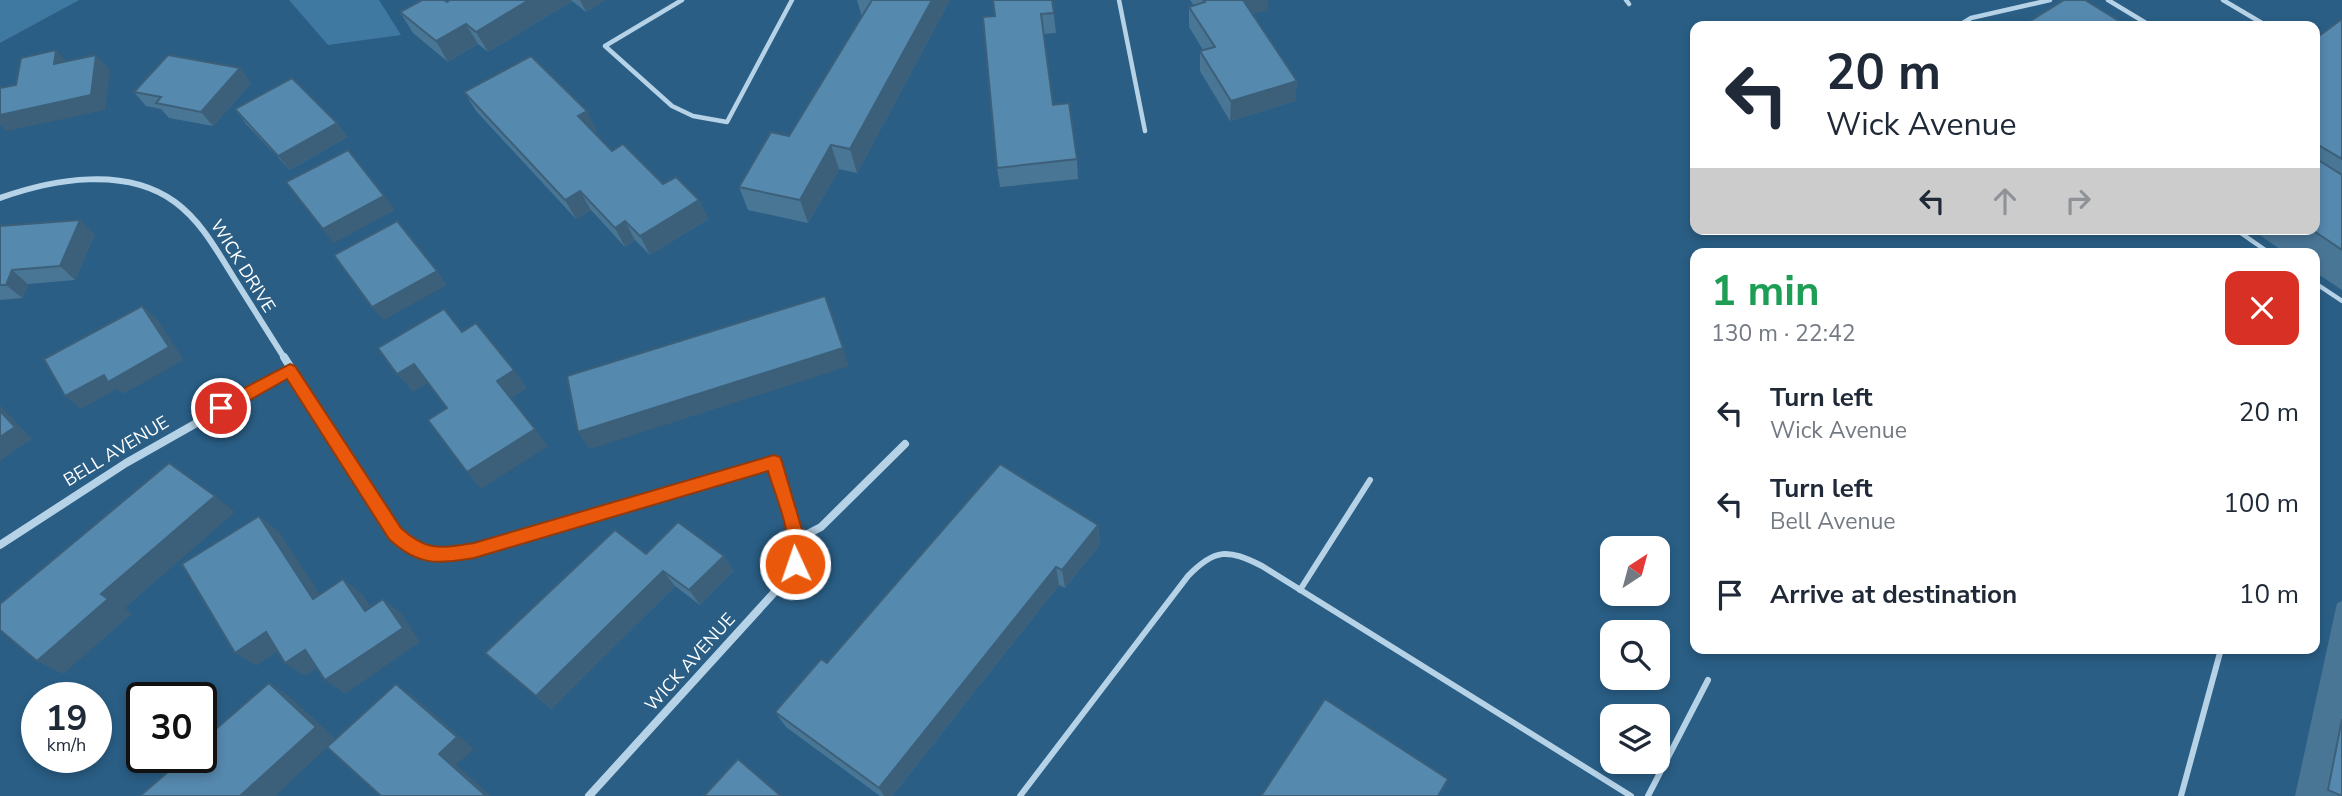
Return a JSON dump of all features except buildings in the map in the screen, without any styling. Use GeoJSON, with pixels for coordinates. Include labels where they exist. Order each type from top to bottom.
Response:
{"type":"FeatureCollection","features":[{"type":"Feature","properties":{"kind":"street","name":"WICK DRIVE"},"geometry":{"type":"LineString","coordinates":[[0,198],[44,186],[105,182],[141,186],[170,199],[184,209],[205,232],[307,398]]}},
{"type":"Feature","properties":{"kind":"street","name":"BELL AVENUE"},"geometry":{"type":"LineString","coordinates":[[0,545],[126,463],[290,370]]}},
{"type":"Feature","properties":{"kind":"street","name":"WICK AVENUE"},"geometry":{"type":"LineString","coordinates":[[307,398],[395,533],[411,548],[422,553],[453,555],[474,551],[774,462],[796,540],[798,552],[795,564],[781,585],[589,796]]}},
{"type":"Feature","properties":{"kind":"street"},"geometry":{"type":"LineString","coordinates":[[796,540],[821,527],[905,444]]}},
{"type":"Feature","properties":{"kind":"lane"},"geometry":{"type":"LineString","coordinates":[[682,0],[605,47],[664,100],[682,112],[727,122],[792,0]]}},
{"type":"Feature","properties":{"kind":"lane"},"geometry":{"type":"LineString","coordinates":[[1119,0],[1145,131]]}},
{"type":"Feature","properties":{"kind":"lane"},"geometry":{"type":"LineString","coordinates":[[1966,21],[2050,0]]}},
{"type":"Feature","properties":{"kind":"lane"},"geometry":{"type":"LineString","coordinates":[[2108,0],[2143,21]]}},
{"type":"Feature","properties":{"kind":"lane"},"geometry":{"type":"LineString","coordinates":[[2224,0],[2259,21]]}},
{"type":"Feature","properties":{"kind":"lane"},"geometry":{"type":"LineString","coordinates":[[2244,235],[2262,248]]}},
{"type":"Feature","properties":{"kind":"lane"},"geometry":{"type":"LineString","coordinates":[[2320,286],[2342,301]]}},
{"type":"Feature","properties":{"kind":"lane"},"geometry":{"type":"LineString","coordinates":[[1300,590],[1370,480]]}},
{"type":"Feature","properties":{"kind":"lane"},"geometry":{"type":"LineString","coordinates":[[1020,796],[1188,576],[1210,556],[1221,552],[1236,554],[1300,590],[1631,796]]}},
{"type":"Feature","properties":{"kind":"lane"},"geometry":{"type":"LineString","coordinates":[[2181,796],[2220,654]]}},
{"type":"Feature","properties":{"kind":"lane"},"geometry":{"type":"LineString","coordinates":[[1648,796],[1708,680]]}},
{"type":"Feature","properties":{"kind":"shaded area"},"geometry":{"type":"Polygon","coordinates":[[[0,0],[79,0],[0,43],[0,0]]]}},
{"type":"Feature","properties":{"kind":"shaded area"},"geometry":{"type":"Polygon","coordinates":[[[289,0],[379,0],[401,35],[328,45],[289,0]]]}},
{"type":"Feature","properties":{"kind":"route"},"geometry":{"type":"LineString","coordinates":[[221,408],[290,370],[395,533],[411,548],[436,556],[474,551],[774,462],[796,540],[798,552],[795,564]]}}]}
